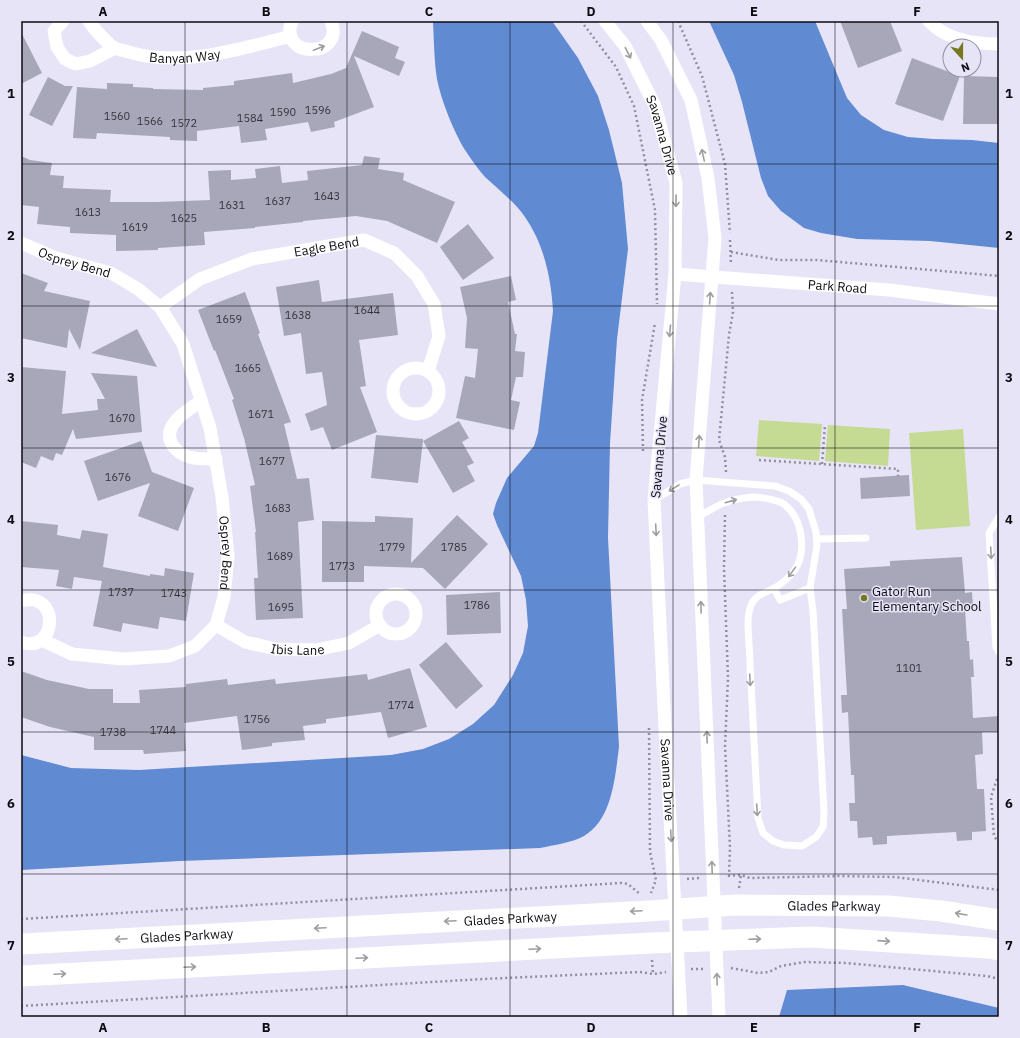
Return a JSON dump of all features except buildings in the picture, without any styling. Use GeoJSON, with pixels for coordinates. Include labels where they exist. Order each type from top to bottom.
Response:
{"type":"FeatureCollection","features":[{"type":"Feature","properties":{"kind":"main road","name":"Glades Parkway"},"geometry":{"type":"LineString","coordinates":[[21,944],[714,906],[889,906],[941,911],[999,920]]}},
{"type":"Feature","properties":{"kind":"main road"},"geometry":{"type":"LineString","coordinates":[[21,976],[716,940],[811,937],[988,948],[999,950]]}},
{"type":"Feature","properties":{"kind":"street"},"geometry":{"type":"LineString","coordinates":[[63,21],[54,31],[57,47],[65,59],[76,64],[90,61],[115,48]]}},
{"type":"Feature","properties":{"kind":"street","name":"Banyan Way"},"geometry":{"type":"LineString","coordinates":[[89,21],[93,27],[115,48],[148,57],[189,58],[246,48],[291,36]]}},
{"type":"Feature","properties":{"kind":"street"},"geometry":{"type":"LineString","coordinates":[[292,21],[290,30],[291,36],[299,47],[312,51],[324,47],[332,36],[333,30],[331,21]]}},
{"type":"Feature","properties":{"kind":"street","name":"Savanna Drive"},"geometry":{"type":"LineString","coordinates":[[606,21],[625,46],[656,106],[676,183],[675,274],[654,500],[681,1017]]}},
{"type":"Feature","properties":{"kind":"street"},"geometry":{"type":"LineString","coordinates":[[647,21],[661,40],[691,100],[708,178],[715,238],[696,480],[719,1017]]}},
{"type":"Feature","properties":{"kind":"street"},"geometry":{"type":"LineString","coordinates":[[929,21],[934,27],[958,40],[984,44],[999,44]]}},
{"type":"Feature","properties":{"kind":"street","name":"Eagle Bend"},"geometry":{"type":"LineString","coordinates":[[160,307],[200,279],[252,258],[364,240],[394,253],[417,276],[434,304],[439,336],[428,371]]}},
{"type":"Feature","properties":{"kind":"street","name":"Osprey Bend"},"geometry":{"type":"LineString","coordinates":[[21,243],[56,258],[111,273],[138,289],[160,307],[183,344],[210,428],[222,497],[228,556],[224,597],[216,625],[195,646],[169,656],[123,659],[72,654],[42,640]]}},
{"type":"Feature","properties":{"kind":"street","name":"Park Road"},"geometry":{"type":"LineString","coordinates":[[675,274],[712,278],[889,290],[999,304]]}},
{"type":"Feature","properties":{"kind":"street"},"geometry":{"type":"LineString","coordinates":[[201,401],[180,417],[172,427],[169,436],[172,446],[180,453],[192,458],[216,459]]}},
{"type":"Feature","properties":{"kind":"street"},"geometry":{"type":"LineString","coordinates":[[21,601],[31,599],[39,602],[46,608],[50,616],[48,633],[42,640],[25,644],[21,642]]}},
{"type":"Feature","properties":{"kind":"street","name":"Ibis Lane"},"geometry":{"type":"LineString","coordinates":[[216,625],[245,642],[276,649],[316,650],[349,643],[380,625]]}},
{"type":"Feature","properties":{"kind":"lane"},"geometry":{"type":"LineString","coordinates":[[654,500],[680,484],[696,480],[775,486],[789,491],[809,508],[814,520],[817,539],[815,563],[810,588],[813,612],[824,812],[823,827],[816,837],[802,846],[784,846],[773,842],[764,833],[758,818],[748,625],[749,613],[754,599],[784,583],[795,570],[800,558],[802,546],[800,529],[795,516],[785,504],[755,497],[736,499],[719,504],[697,518]]}},
{"type":"Feature","properties":{"kind":"lane"},"geometry":{"type":"LineString","coordinates":[[999,517],[989,533],[996,647],[999,652]]}},
{"type":"Feature","properties":{"kind":"lane"},"geometry":{"type":"LineString","coordinates":[[817,539],[866,538]]}},
{"type":"Feature","properties":{"kind":"lane"},"geometry":{"type":"LineString","coordinates":[[774,588],[780,600],[810,588]]}},
{"type":"Feature","properties":{"kind":"path"},"geometry":{"type":"LineString","coordinates":[[678,21],[702,76],[725,164],[729,203],[733,312],[729,335],[719,440],[725,457],[726,482]]}},
{"type":"Feature","properties":{"kind":"path"},"geometry":{"type":"LineString","coordinates":[[731,252],[778,260],[817,260],[999,276]]}},
{"type":"Feature","properties":{"kind":"path"},"geometry":{"type":"LineString","coordinates":[[822,464],[825,425]]}},
{"type":"Feature","properties":{"kind":"path"},"geometry":{"type":"LineString","coordinates":[[759,460],[898,469],[898,476]]}},
{"type":"Feature","properties":{"kind":"path"},"geometry":{"type":"LineString","coordinates":[[726,502],[724,568],[728,678],[725,746],[730,848],[729,876]]}},
{"type":"Feature","properties":{"kind":"path"},"geometry":{"type":"LineString","coordinates":[[997,779],[991,797],[994,836],[999,843]]}},
{"type":"Feature","properties":{"kind":"path"},"geometry":{"type":"LineString","coordinates":[[741,875],[750,878],[838,876],[895,877],[999,890]]}},
{"type":"Feature","properties":{"kind":"path"},"geometry":{"type":"LineString","coordinates":[[646,896],[654,889],[656,880]]}},
{"type":"Feature","properties":{"kind":"path"},"geometry":{"type":"LineString","coordinates":[[21,919],[621,883],[628,884],[643,896]]}},
{"type":"Feature","properties":{"kind":"path"},"geometry":{"type":"LineString","coordinates":[[731,968],[758,973],[769,972],[781,966],[805,962],[846,963],[987,976],[999,979]]}},
{"type":"Feature","properties":{"kind":"path"},"geometry":{"type":"LineString","coordinates":[[21,1006],[475,980],[640,972],[653,974]]}},
{"type":"Feature","properties":{"kind":"green space"},"geometry":{"type":"Polygon","coordinates":[[[759,420],[822,424],[819,461],[756,456],[759,420]]]}},
{"type":"Feature","properties":{"kind":"green space"},"geometry":{"type":"Polygon","coordinates":[[[828,425],[890,429],[888,466],[825,461],[828,425]]]}},
{"type":"Feature","properties":{"kind":"green space"},"geometry":{"type":"Polygon","coordinates":[[[963,429],[970,526],[916,530],[909,433],[963,429]]]}},
{"type":"Feature","properties":{"kind":"water"},"geometry":{"type":"Polygon","coordinates":[[[433,21],[552,21],[578,58],[598,96],[609,130],[622,183],[628,249],[617,339],[610,443],[608,538],[619,747],[614,783],[607,808],[594,828],[584,836],[568,842],[540,848],[180,861],[21,870],[21,755],[71,768],[139,770],[391,755],[423,749],[449,739],[473,724],[494,705],[513,675],[523,653],[528,626],[526,600],[521,576],[493,514],[507,478],[534,446],[538,433],[553,311],[552,297],[544,256],[533,231],[518,208],[485,177],[477,167],[465,150],[452,125],[437,79],[433,21]]]}},
{"type":"Feature","properties":{"kind":"water"},"geometry":{"type":"Polygon","coordinates":[[[709,21],[815,21],[847,98],[861,115],[884,130],[908,137],[972,140],[999,143],[999,248],[930,241],[857,239],[821,233],[804,228],[781,211],[768,196],[761,178],[734,75],[709,21]]]}},
{"type":"Feature","properties":{"kind":"water"},"geometry":{"type":"Polygon","coordinates":[[[903,985],[999,1008],[999,1017],[779,1017],[787,990],[903,985]]]}},
{"type":"Feature","properties":{"kind":"place","name":"Gator Run Elementary School"},"geometry":{"type":"Point","coordinates":[864,598]}}]}
